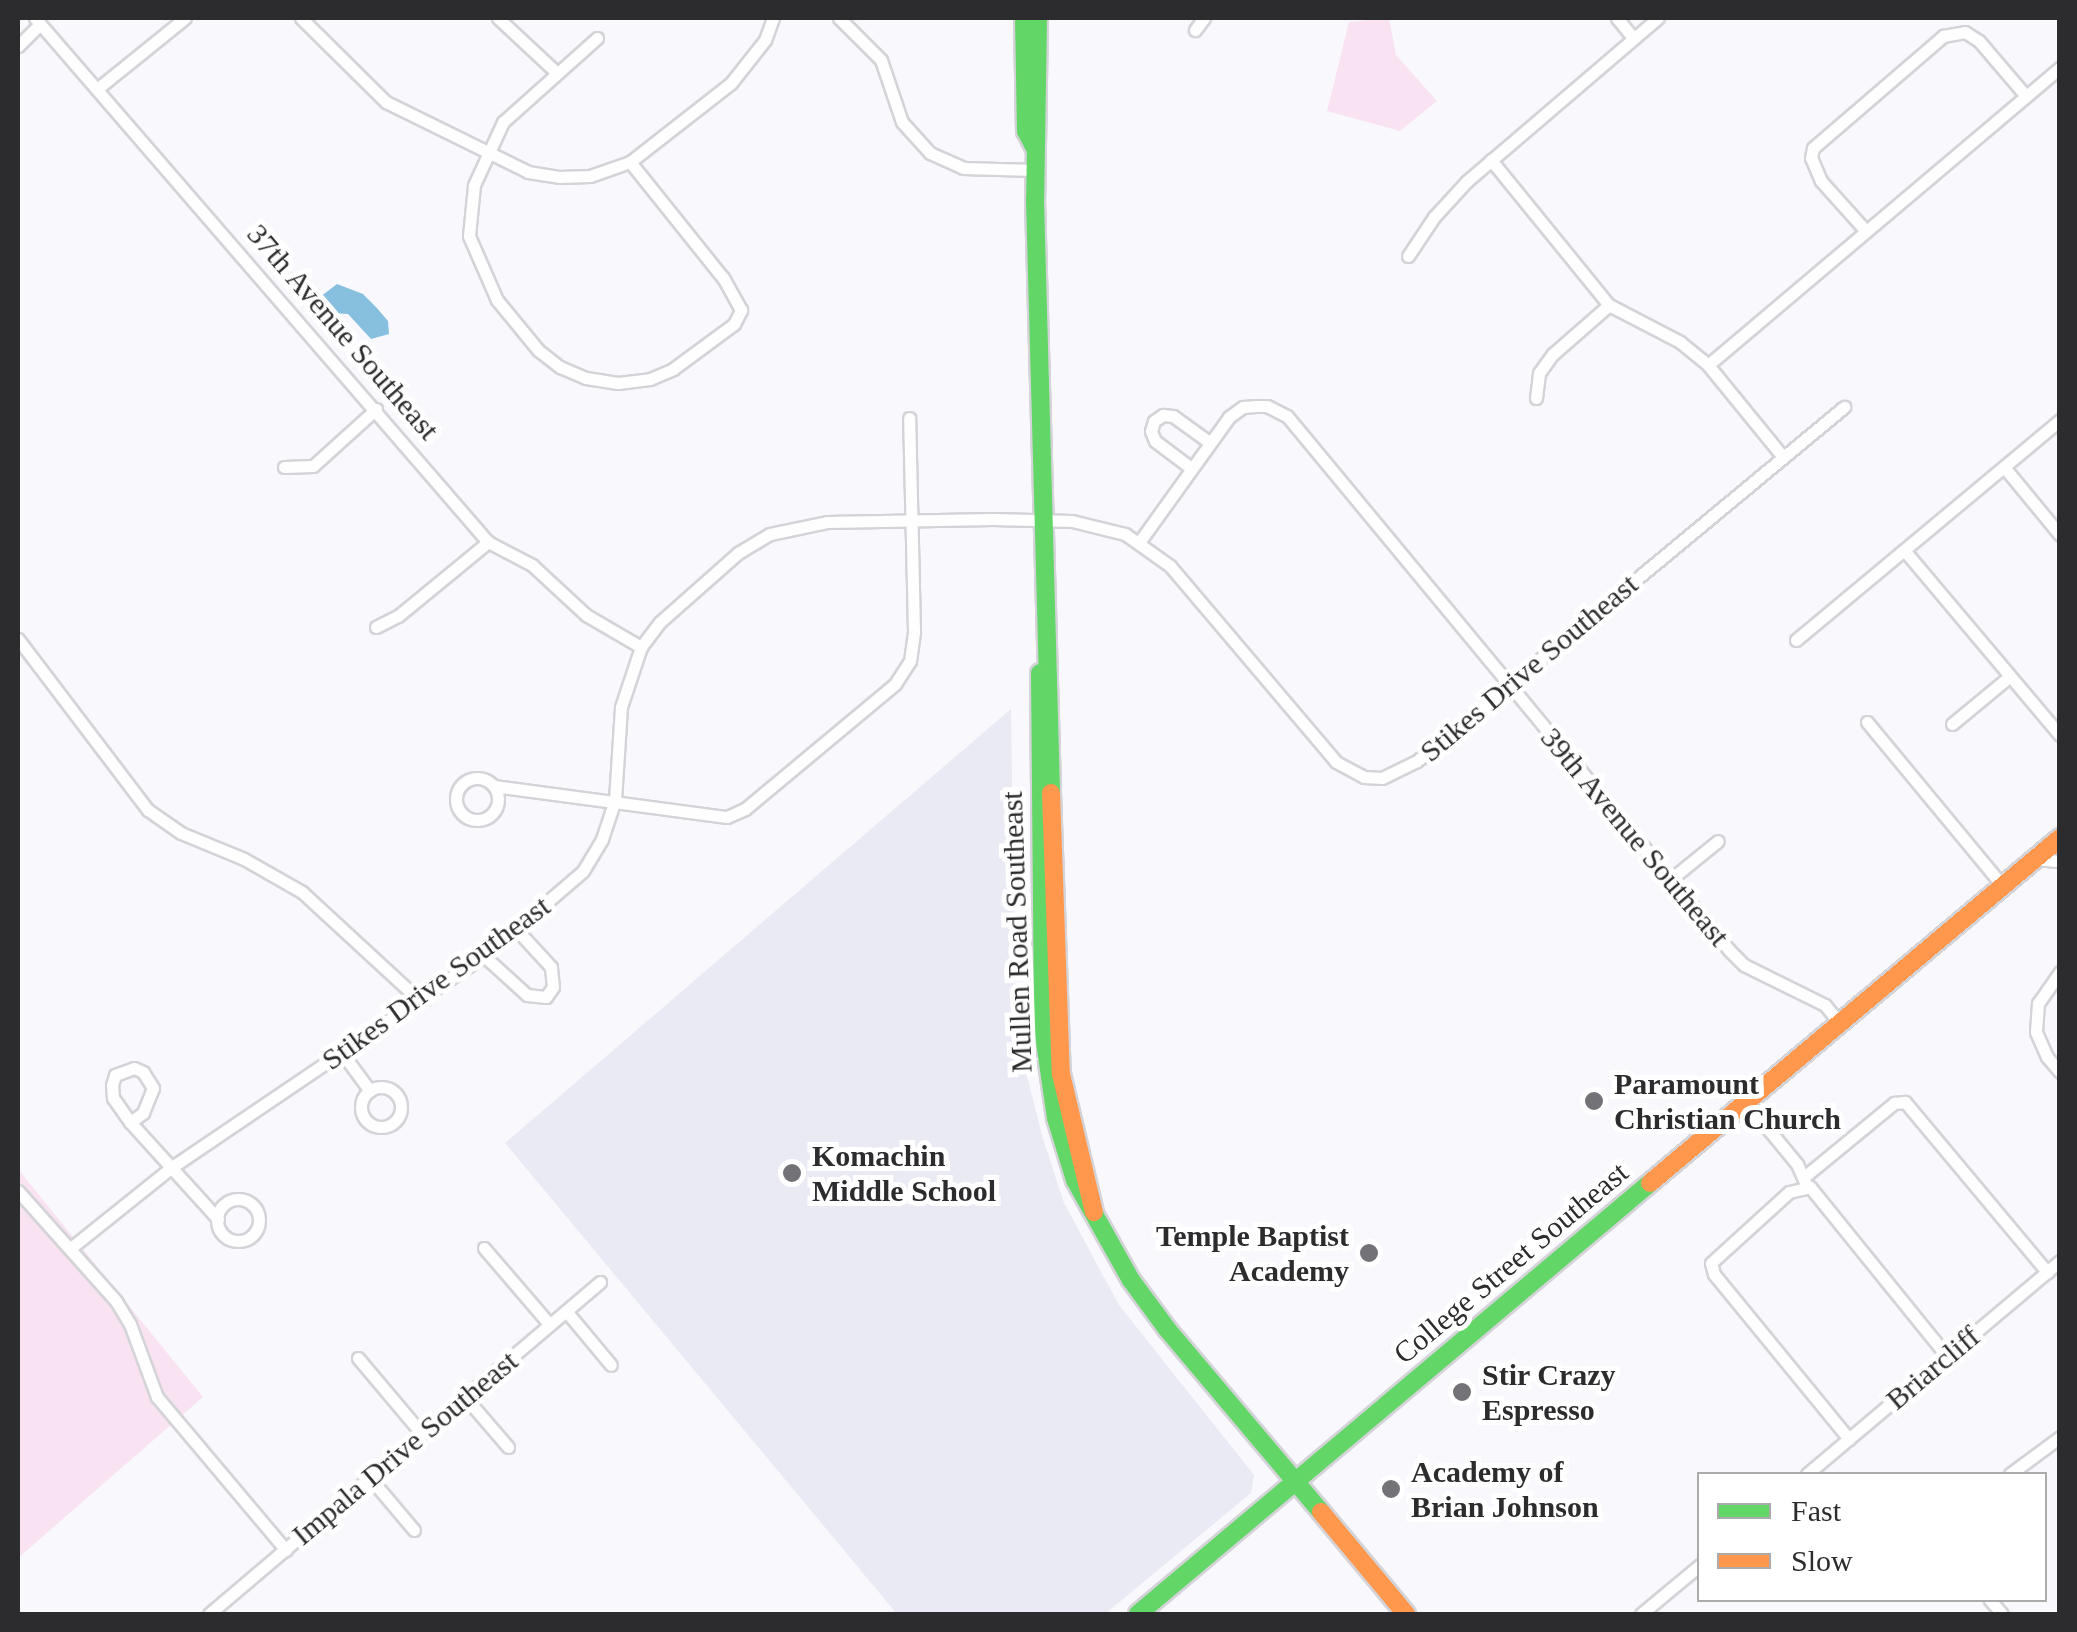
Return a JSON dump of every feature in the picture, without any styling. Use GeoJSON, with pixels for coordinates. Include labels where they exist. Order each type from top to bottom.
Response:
{"type":"FeatureCollection","features":[{"type":"Feature","properties":{"kind":"street"},"geometry":{"type":"LineString","coordinates":[[97,89],[185,18]]}},
{"type":"Feature","properties":{"kind":"street"},"geometry":{"type":"LineString","coordinates":[[300,18],[386,102],[528,172],[559,176],[590,176],[630,162],[731,82],[758,51],[772,18]]}},
{"type":"Feature","properties":{"kind":"street"},"geometry":{"type":"LineString","coordinates":[[498,18],[557,73]]}},
{"type":"Feature","properties":{"kind":"street"},"geometry":{"type":"LineString","coordinates":[[838,18],[881,60],[902,122],[930,153],[963,168],[1034,170]]}},
{"type":"Feature","properties":{"kind":"street","name":"Mullen Road Southeast"},"geometry":{"type":"LineString","coordinates":[[1024,18],[1026,131],[1034,147]]}},
{"type":"Feature","properties":{"kind":"street","name":"Mullen Road Southeast"},"geometry":{"type":"LineString","coordinates":[[1038,18],[1039,130],[1034,170],[1044,641],[1050,701],[1057,1029],[1065,1092],[1094,1212],[1132,1280],[1167,1329],[1296,1482]]}},
{"type":"Feature","properties":{"kind":"street"},"geometry":{"type":"LineString","coordinates":[[1195,30],[1204,18]]}},
{"type":"Feature","properties":{"kind":"street"},"geometry":{"type":"LineString","coordinates":[[1616,18],[1634,38]]}},
{"type":"Feature","properties":{"kind":"street"},"geometry":{"type":"LineString","coordinates":[[1408,256],[1434,216],[1491,160],[1658,18]]}},
{"type":"Feature","properties":{"kind":"street"},"geometry":{"type":"LineString","coordinates":[[18,46],[37,20]]}},
{"type":"Feature","properties":{"kind":"street","name":"37th Avenue Southeast"},"geometry":{"type":"LineString","coordinates":[[37,20],[488,542],[532,565],[586,615],[641,647]]}},
{"type":"Feature","properties":{"kind":"street"},"geometry":{"type":"LineString","coordinates":[[1865,230],[1821,181],[1811,158],[1813,148],[1943,36],[1965,32],[1979,41],[2026,96]]}},
{"type":"Feature","properties":{"kind":"street"},"geometry":{"type":"LineString","coordinates":[[597,38],[503,122],[474,185],[470,236],[497,300],[538,350],[560,367],[586,378],[618,382],[650,379],[673,369],[734,324],[742,310],[723,278],[630,162]]}},
{"type":"Feature","properties":{"kind":"street"},"geometry":{"type":"LineString","coordinates":[[1708,365],[2060,68]]}},
{"type":"Feature","properties":{"kind":"street"},"geometry":{"type":"LineString","coordinates":[[1491,160],[1609,305],[1680,342],[1708,365],[1783,457]]}},
{"type":"Feature","properties":{"kind":"street"},"geometry":{"type":"LineString","coordinates":[[1536,398],[1539,373],[1553,354],[1609,305]]}},
{"type":"Feature","properties":{"kind":"street","name":"39th Avenue Southeast"},"geometry":{"type":"LineString","coordinates":[[1140,541],[1228,417],[1244,408],[1268,406],[1287,416],[1744,966],[1819,1002],[1839,1022]]}},
{"type":"Feature","properties":{"kind":"street","name":"Stikes Drive Southeast"},"geometry":{"type":"LineString","coordinates":[[72,1247],[172,1167],[484,956],[583,871],[602,840],[615,800],[621,707],[641,647],[660,622],[738,553],[770,534],[827,522],[910,524],[1042,519],[1098,524],[1140,541],[1180,577],[1314,738],[1350,771],[1382,778],[1399,773],[1508,686],[1844,407]]}},
{"type":"Feature","properties":{"kind":"street"},"geometry":{"type":"LineString","coordinates":[[284,466],[313,466],[376,409]]}},
{"type":"Feature","properties":{"kind":"street"},"geometry":{"type":"LineString","coordinates":[[1191,468],[1155,441],[1151,431],[1154,421],[1163,415],[1174,416],[1209,442]]}},
{"type":"Feature","properties":{"kind":"street"},"geometry":{"type":"LineString","coordinates":[[494,786],[615,800],[718,818],[738,813],[895,684],[910,661],[914,631],[908,418]]}},
{"type":"Feature","properties":{"kind":"street"},"geometry":{"type":"LineString","coordinates":[[1796,640],[2060,420]]}},
{"type":"Feature","properties":{"kind":"street"},"geometry":{"type":"LineString","coordinates":[[2004,467],[2060,536]]}},
{"type":"Feature","properties":{"kind":"street"},"geometry":{"type":"LineString","coordinates":[[376,626],[398,616],[488,542]]}},
{"type":"Feature","properties":{"kind":"street"},"geometry":{"type":"LineString","coordinates":[[1904,550],[2060,735]]}},
{"type":"Feature","properties":{"kind":"street"},"geometry":{"type":"LineString","coordinates":[[18,639],[148,810],[181,834],[244,858],[302,892],[420,1000]]}},
{"type":"Feature","properties":{"kind":"street"},"geometry":{"type":"LineString","coordinates":[[1952,724],[2010,676]]}},
{"type":"Feature","properties":{"kind":"street"},"geometry":{"type":"LineString","coordinates":[[1867,722],[2002,885]]}},
{"type":"Feature","properties":{"kind":"street","name":"College Street Southeast"},"geometry":{"type":"LineString","coordinates":[[1138,1614],[2060,838]]}},
{"type":"Feature","properties":{"kind":"street"},"geometry":{"type":"LineString","coordinates":[[1671,879],[1718,841]]}},
{"type":"Feature","properties":{"kind":"street"},"geometry":{"type":"LineString","coordinates":[[2034,859],[2060,860]]}},
{"type":"Feature","properties":{"kind":"street"},"geometry":{"type":"LineString","coordinates":[[484,956],[527,994],[546,997],[553,988],[551,967],[516,929]]}},
{"type":"Feature","properties":{"kind":"street"},"geometry":{"type":"LineString","coordinates":[[2060,972],[2038,1002],[2036,1032],[2046,1057],[2060,1072]]}},
{"type":"Feature","properties":{"kind":"street"},"geometry":{"type":"LineString","coordinates":[[342,1053],[370,1091]]}},
{"type":"Feature","properties":{"kind":"street"},"geometry":{"type":"LineString","coordinates":[[130,1122],[143,1112],[153,1088],[143,1072],[134,1068],[115,1075],[113,1098],[130,1122],[218,1219]]}},
{"type":"Feature","properties":{"kind":"street"},"geometry":{"type":"LineString","coordinates":[[1745,1101],[1805,1182],[1947,1356]]}},
{"type":"Feature","properties":{"kind":"street"},"geometry":{"type":"LineString","coordinates":[[1850,1439],[1720,1282],[1711,1263],[1789,1192],[1894,1104],[1905,1102],[2047,1272]]}},
{"type":"Feature","properties":{"kind":"street"},"geometry":{"type":"LineString","coordinates":[[18,1190],[72,1247],[130,1324],[157,1397],[168,1412],[286,1550]]}},
{"type":"Feature","properties":{"kind":"street"},"geometry":{"type":"LineString","coordinates":[[484,1248],[550,1325]]}},
{"type":"Feature","properties":{"kind":"street","name":"Briarcliff"},"geometry":{"type":"LineString","coordinates":[[1809,1472],[2060,1262]]}},
{"type":"Feature","properties":{"kind":"street","name":"Impala Drive Southeast"},"geometry":{"type":"LineString","coordinates":[[210,1614],[600,1282]]}},
{"type":"Feature","properties":{"kind":"street"},"geometry":{"type":"LineString","coordinates":[[566,1312],[611,1365]]}},
{"type":"Feature","properties":{"kind":"street"},"geometry":{"type":"LineString","coordinates":[[358,1358],[422,1434]]}},
{"type":"Feature","properties":{"kind":"street"},"geometry":{"type":"LineString","coordinates":[[466,1397],[508,1447]]}},
{"type":"Feature","properties":{"kind":"street"},"geometry":{"type":"LineString","coordinates":[[2013,1472],[2060,1437]]}},
{"type":"Feature","properties":{"kind":"street"},"geometry":{"type":"LineString","coordinates":[[370,1478],[414,1530]]}},
{"type":"Feature","properties":{"kind":"street"},"geometry":{"type":"LineString","coordinates":[[1296,1482],[1406,1614]]}},
{"type":"Feature","properties":{"kind":"street"},"geometry":{"type":"LineString","coordinates":[[1641,1614],[1697,1567]]}},
{"type":"Feature","properties":{"kind":"shaded area"},"geometry":{"type":"Polygon","coordinates":[[[1389,18],[1396,55],[1437,101],[1400,131],[1327,111],[1349,22],[1389,18]]]}},
{"type":"Feature","properties":{"kind":"shaded area","name":"Komachin Middle School"},"geometry":{"type":"Polygon","coordinates":[[[1011,709],[1015,978],[1023,1060],[1043,1139],[1064,1203],[1119,1305],[1254,1475],[1251,1493],[1105,1614],[897,1614],[505,1143],[1011,709]]]}},
{"type":"Feature","properties":{"kind":"shaded area"},"geometry":{"type":"Polygon","coordinates":[[[18,1169],[203,1397],[18,1558],[18,1169]]]}},
{"type":"Feature","properties":{"kind":"water"},"geometry":{"type":"Polygon","coordinates":[[[337,284],[363,294],[388,321],[389,334],[371,339],[348,314],[330,313],[320,297],[337,284]]]}},
{"type":"Feature","properties":{"kind":"traffic: fast"},"geometry":{"type":"LineString","coordinates":[[1024,18],[1026,131],[1034,147]]}},
{"type":"Feature","properties":{"kind":"traffic: fast"},"geometry":{"type":"LineString","coordinates":[[1038,18],[1035,200],[1051,793]]}},
{"type":"Feature","properties":{"kind":"traffic: fast"},"geometry":{"type":"LineString","coordinates":[[1040,673],[1043,1028],[1056,1118],[1075,1180],[1131,1280],[1167,1329],[1321,1512]]}},
{"type":"Feature","properties":{"kind":"traffic: fast"},"geometry":{"type":"LineString","coordinates":[[1138,1614],[1650,1183]]}},
{"type":"Feature","properties":{"kind":"traffic: slow"},"geometry":{"type":"LineString","coordinates":[[1051,793],[1061,1074],[1094,1212]]}},
{"type":"Feature","properties":{"kind":"traffic: slow"},"geometry":{"type":"LineString","coordinates":[[1650,1183],[2060,838]]}},
{"type":"Feature","properties":{"kind":"traffic: slow"},"geometry":{"type":"LineString","coordinates":[[1321,1512],[1406,1614]]}},
{"type":"Feature","properties":{"kind":"place","name":"Paramount Christian Church"},"geometry":{"type":"Point","coordinates":[1594,1101]}},
{"type":"Feature","properties":{"kind":"place","name":"Komachin Middle School"},"geometry":{"type":"Point","coordinates":[792,1173]}},
{"type":"Feature","properties":{"kind":"place","name":"Temple Baptist Academy"},"geometry":{"type":"Point","coordinates":[1369,1253]}},
{"type":"Feature","properties":{"kind":"place","name":"Stir Crazy Espresso"},"geometry":{"type":"Point","coordinates":[1462,1392]}},
{"type":"Feature","properties":{"kind":"place","name":"Academy of Brian Johnson"},"geometry":{"type":"Point","coordinates":[1391,1489]}}]}
